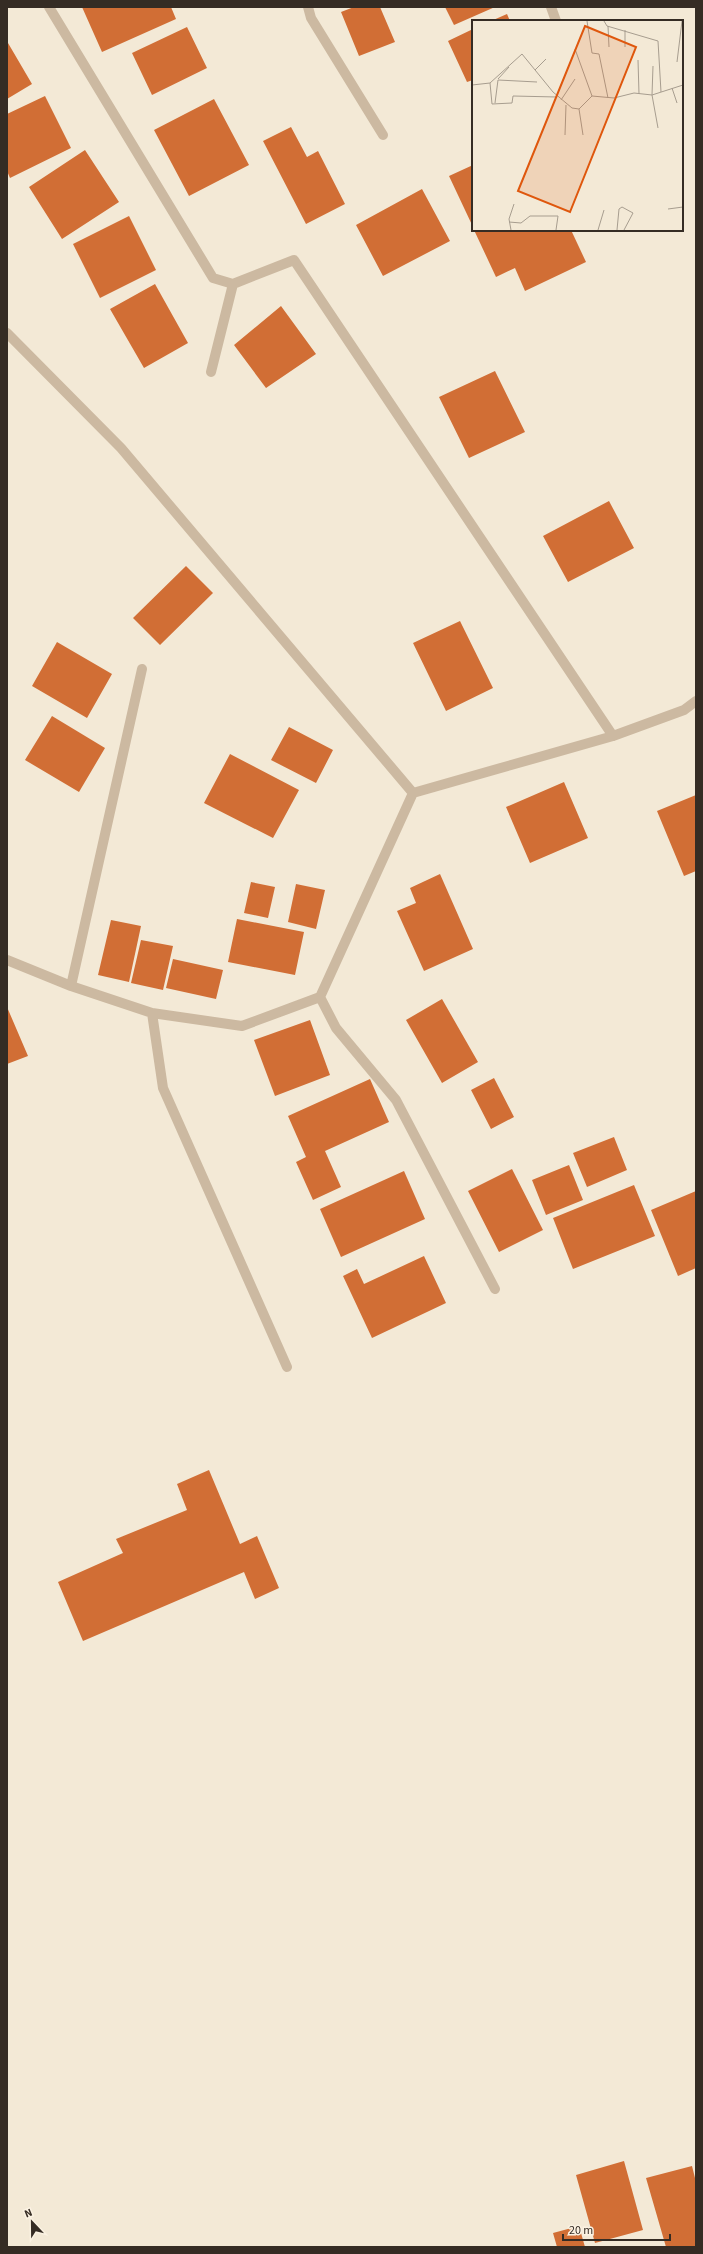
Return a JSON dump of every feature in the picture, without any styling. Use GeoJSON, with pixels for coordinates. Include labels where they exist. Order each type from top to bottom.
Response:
{"type":"FeatureCollection","features":[{"type":"Feature","properties":{"kind":"street"},"geometry":{"type":"LineString","coordinates":[[49,7],[213,278],[233,284],[294,260],[613,736]]}},
{"type":"Feature","properties":{"kind":"street"},"geometry":{"type":"LineString","coordinates":[[308,7],[311,18],[383,135]]}},
{"type":"Feature","properties":{"kind":"street"},"geometry":{"type":"LineString","coordinates":[[551,7],[556,20]]}},
{"type":"Feature","properties":{"kind":"street"},"geometry":{"type":"LineString","coordinates":[[211,372],[233,284]]}},
{"type":"Feature","properties":{"kind":"street"},"geometry":{"type":"LineString","coordinates":[[7,333],[121,448],[413,793]]}},
{"type":"Feature","properties":{"kind":"street"},"geometry":{"type":"LineString","coordinates":[[71,986],[142,669]]}},
{"type":"Feature","properties":{"kind":"street"},"geometry":{"type":"LineString","coordinates":[[7,960],[71,986],[152,1013],[242,1026],[320,997],[413,793],[613,736],[684,710],[696,702]]}},
{"type":"Feature","properties":{"kind":"street"},"geometry":{"type":"LineString","coordinates":[[320,997],[336,1028],[396,1100],[496,1289]]}},
{"type":"Feature","properties":{"kind":"street"},"geometry":{"type":"LineString","coordinates":[[152,1013],[163,1088],[287,1367]]}},
{"type":"Feature","properties":{"kind":"building"},"geometry":{"type":"Polygon","coordinates":[[[82,7],[171,7],[176,19],[102,52],[82,7]]]}},
{"type":"Feature","properties":{"kind":"building"},"geometry":{"type":"Polygon","coordinates":[[[354,7],[380,7],[395,42],[359,56],[341,12],[354,7]]]}},
{"type":"Feature","properties":{"kind":"building"},"geometry":{"type":"Polygon","coordinates":[[[445,7],[495,7],[454,25],[445,7]]]}},
{"type":"Feature","properties":{"kind":"building"},"geometry":{"type":"Polygon","coordinates":[[[507,14],[510,20],[493,20],[507,14]]]}},
{"type":"Feature","properties":{"kind":"building"},"geometry":{"type":"Polygon","coordinates":[[[187,27],[207,68],[152,95],[132,53],[187,27]]]}},
{"type":"Feature","properties":{"kind":"building"},"geometry":{"type":"Polygon","coordinates":[[[472,29],[472,80],[467,82],[448,41],[472,29]]]}},
{"type":"Feature","properties":{"kind":"building"},"geometry":{"type":"Polygon","coordinates":[[[8,43],[32,84],[7,99],[7,44],[8,43]]]}},
{"type":"Feature","properties":{"kind":"building"},"geometry":{"type":"Polygon","coordinates":[[[45,96],[71,148],[10,178],[7,171],[7,114],[45,96]]]}},
{"type":"Feature","properties":{"kind":"building"},"geometry":{"type":"Polygon","coordinates":[[[214,99],[249,165],[189,196],[154,130],[214,99]]]}},
{"type":"Feature","properties":{"kind":"building"},"geometry":{"type":"Polygon","coordinates":[[[291,127],[307,157],[318,151],[345,204],[306,224],[263,141],[291,127]]]}},
{"type":"Feature","properties":{"kind":"building"},"geometry":{"type":"Polygon","coordinates":[[[85,150],[119,202],[62,239],[29,187],[85,150]]]}},
{"type":"Feature","properties":{"kind":"building"},"geometry":{"type":"Polygon","coordinates":[[[472,165],[472,225],[449,176],[472,165]]]}},
{"type":"Feature","properties":{"kind":"building"},"geometry":{"type":"Polygon","coordinates":[[[422,189],[450,241],[383,276],[356,225],[422,189]]]}},
{"type":"Feature","properties":{"kind":"building"},"geometry":{"type":"Polygon","coordinates":[[[129,216],[156,270],[100,298],[73,244],[129,216]]]}},
{"type":"Feature","properties":{"kind":"building"},"geometry":{"type":"Polygon","coordinates":[[[474,231],[571,231],[586,262],[525,291],[515,268],[496,277],[474,231]]]}},
{"type":"Feature","properties":{"kind":"building"},"geometry":{"type":"Polygon","coordinates":[[[155,284],[188,343],[144,368],[110,309],[155,284]]]}},
{"type":"Feature","properties":{"kind":"building"},"geometry":{"type":"Polygon","coordinates":[[[281,306],[316,354],[266,388],[234,345],[281,306]]]}},
{"type":"Feature","properties":{"kind":"building"},"geometry":{"type":"Polygon","coordinates":[[[495,371],[525,432],[469,458],[439,397],[495,371]]]}},
{"type":"Feature","properties":{"kind":"building"},"geometry":{"type":"Polygon","coordinates":[[[609,501],[634,548],[568,582],[543,536],[609,501]]]}},
{"type":"Feature","properties":{"kind":"building"},"geometry":{"type":"Polygon","coordinates":[[[186,566],[213,593],[160,645],[133,618],[186,566]]]}},
{"type":"Feature","properties":{"kind":"building"},"geometry":{"type":"Polygon","coordinates":[[[460,621],[493,688],[446,711],[413,643],[460,621]]]}},
{"type":"Feature","properties":{"kind":"building"},"geometry":{"type":"Polygon","coordinates":[[[57,642],[112,674],[87,718],[32,686],[57,642]]]}},
{"type":"Feature","properties":{"kind":"building"},"geometry":{"type":"Polygon","coordinates":[[[52,716],[105,748],[79,792],[25,760],[52,716]]]}},
{"type":"Feature","properties":{"kind":"building"},"geometry":{"type":"Polygon","coordinates":[[[289,727],[333,750],[316,783],[271,760],[289,727]]]}},
{"type":"Feature","properties":{"kind":"building"},"geometry":{"type":"Polygon","coordinates":[[[230,754],[299,790],[273,838],[204,803],[230,754]]]}},
{"type":"Feature","properties":{"kind":"building"},"geometry":{"type":"Polygon","coordinates":[[[564,782],[588,838],[530,863],[506,807],[564,782]]]}},
{"type":"Feature","properties":{"kind":"building"},"geometry":{"type":"Polygon","coordinates":[[[696,795],[696,871],[684,876],[657,811],[696,795]]]}},
{"type":"Feature","properties":{"kind":"building"},"geometry":{"type":"Polygon","coordinates":[[[440,874],[473,949],[424,971],[397,911],[416,903],[410,888],[440,874]]]}},
{"type":"Feature","properties":{"kind":"building"},"geometry":{"type":"Polygon","coordinates":[[[251,882],[275,887],[268,918],[244,913],[251,882]]]}},
{"type":"Feature","properties":{"kind":"building"},"geometry":{"type":"Polygon","coordinates":[[[296,884],[325,890],[316,929],[288,922],[296,884]]]}},
{"type":"Feature","properties":{"kind":"building"},"geometry":{"type":"Polygon","coordinates":[[[237,919],[304,932],[295,975],[228,962],[237,919]]]}},
{"type":"Feature","properties":{"kind":"building"},"geometry":{"type":"Polygon","coordinates":[[[111,920],[141,926],[129,982],[98,975],[111,920]]]}},
{"type":"Feature","properties":{"kind":"building"},"geometry":{"type":"Polygon","coordinates":[[[141,940],[173,946],[163,990],[131,983],[141,940]]]}},
{"type":"Feature","properties":{"kind":"building"},"geometry":{"type":"Polygon","coordinates":[[[173,959],[223,970],[216,999],[166,988],[173,959]]]}},
{"type":"Feature","properties":{"kind":"building"},"geometry":{"type":"Polygon","coordinates":[[[442,999],[478,1062],[442,1083],[406,1020],[442,999]]]}},
{"type":"Feature","properties":{"kind":"building"},"geometry":{"type":"Polygon","coordinates":[[[7,1007],[28,1056],[7,1064],[7,1007]]]}},
{"type":"Feature","properties":{"kind":"building"},"geometry":{"type":"Polygon","coordinates":[[[310,1020],[330,1075],[275,1096],[254,1040],[310,1020]]]}},
{"type":"Feature","properties":{"kind":"building"},"geometry":{"type":"Polygon","coordinates":[[[494,1078],[514,1117],[491,1129],[471,1090],[494,1078]]]}},
{"type":"Feature","properties":{"kind":"building"},"geometry":{"type":"Polygon","coordinates":[[[370,1079],[389,1122],[325,1151],[341,1187],[313,1200],[296,1162],[306,1157],[288,1116],[370,1079]]]}},
{"type":"Feature","properties":{"kind":"building"},"geometry":{"type":"Polygon","coordinates":[[[614,1137],[627,1170],[587,1187],[573,1153],[614,1137]]]}},
{"type":"Feature","properties":{"kind":"building"},"geometry":{"type":"Polygon","coordinates":[[[569,1165],[583,1200],[546,1215],[532,1180],[569,1165]]]}},
{"type":"Feature","properties":{"kind":"building"},"geometry":{"type":"Polygon","coordinates":[[[512,1169],[543,1230],[499,1252],[468,1191],[512,1169]]]}},
{"type":"Feature","properties":{"kind":"building"},"geometry":{"type":"Polygon","coordinates":[[[404,1171],[425,1219],[341,1257],[320,1209],[404,1171]]]}},
{"type":"Feature","properties":{"kind":"building"},"geometry":{"type":"Polygon","coordinates":[[[634,1185],[655,1236],[573,1269],[553,1218],[634,1185]]]}},
{"type":"Feature","properties":{"kind":"building"},"geometry":{"type":"Polygon","coordinates":[[[696,1191],[696,1268],[678,1276],[651,1210],[696,1191]]]}},
{"type":"Feature","properties":{"kind":"building"},"geometry":{"type":"Polygon","coordinates":[[[424,1256],[446,1303],[372,1338],[343,1276],[357,1269],[364,1284],[424,1256]]]}},
{"type":"Feature","properties":{"kind":"building"},"geometry":{"type":"Polygon","coordinates":[[[209,1470],[240,1544],[257,1536],[279,1588],[255,1599],[244,1572],[83,1641],[58,1582],[123,1553],[116,1539],[187,1510],[177,1484],[209,1470]]]}},
{"type":"Feature","properties":{"kind":"building"},"geometry":{"type":"Polygon","coordinates":[[[624,2161],[643,2230],[595,2243],[576,2175],[624,2161]]]}},
{"type":"Feature","properties":{"kind":"building"},"geometry":{"type":"Polygon","coordinates":[[[692,2166],[696,2182],[696,2247],[666,2247],[646,2178],[692,2166]]]}},
{"type":"Feature","properties":{"kind":"building"},"geometry":{"type":"Polygon","coordinates":[[[579,2226],[585,2247],[557,2247],[553,2233],[579,2226]]]}}]}
